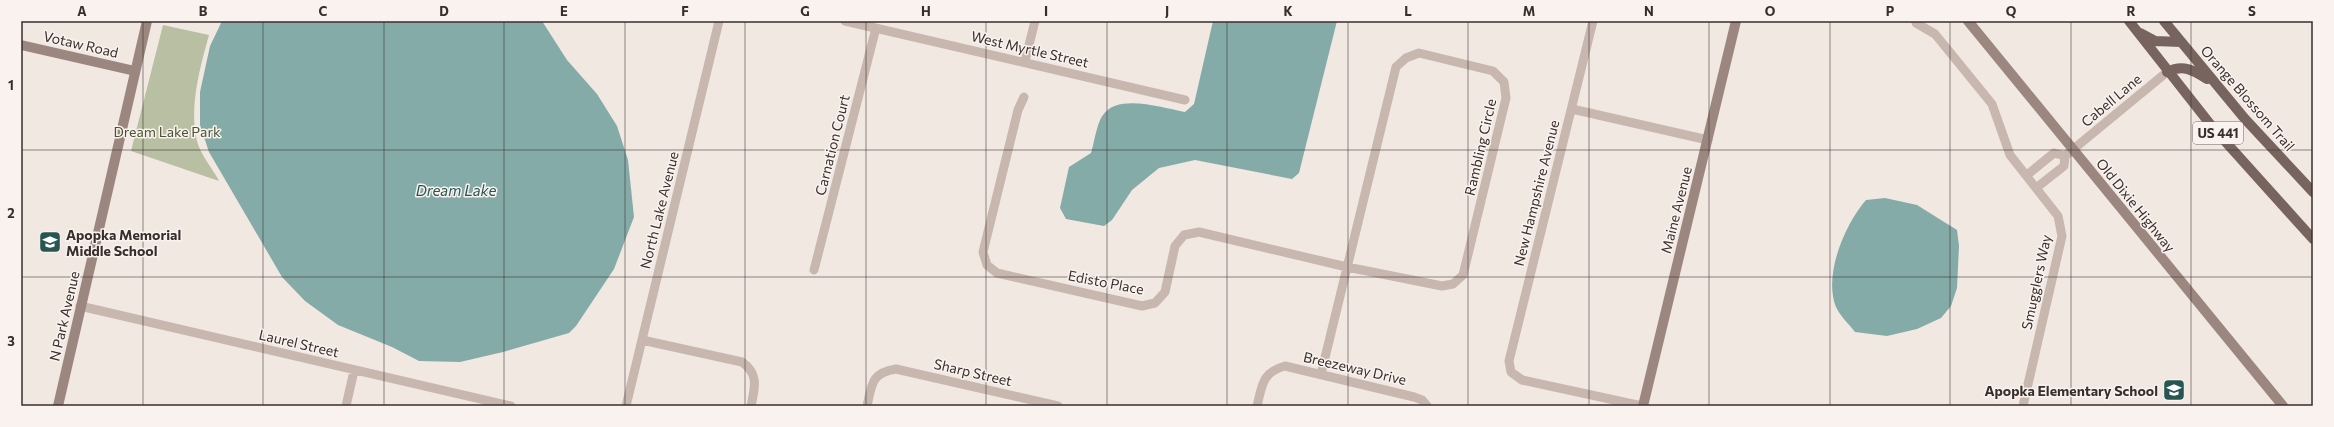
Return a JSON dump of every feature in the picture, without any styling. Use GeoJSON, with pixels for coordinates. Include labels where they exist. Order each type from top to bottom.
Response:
{"type":"FeatureCollection","features":[{"type":"Feature","properties":{"kind":"main road","name":"US 441"},"geometry":{"type":"LineString","coordinates":[[2129,21],[2167,72],[2252,172],[2313,239]]}},
{"type":"Feature","properties":{"kind":"main road","name":"Orange Blossom Trail"},"geometry":{"type":"LineString","coordinates":[[2164,21],[2215,84],[2313,192]]}},
{"type":"Feature","properties":{"kind":"main road"},"geometry":{"type":"LineString","coordinates":[[2135,30],[2155,41],[2181,42]]}},
{"type":"Feature","properties":{"kind":"main road"},"geometry":{"type":"LineString","coordinates":[[2167,72],[2176,67],[2185,68],[2196,72],[2215,84]]}},
{"type":"Feature","properties":{"kind":"street","name":"N Park Avenue"},"geometry":{"type":"LineString","coordinates":[[58,406],[147,21]]}},
{"type":"Feature","properties":{"kind":"street","name":"North Lake Avenue"},"geometry":{"type":"LineString","coordinates":[[626,406],[719,21]]}},
{"type":"Feature","properties":{"kind":"street","name":"West Myrtle Street"},"geometry":{"type":"LineString","coordinates":[[845,21],[1025,61],[1186,100]]}},
{"type":"Feature","properties":{"kind":"street"},"geometry":{"type":"LineString","coordinates":[[1025,61],[1035,21]]}},
{"type":"Feature","properties":{"kind":"street","name":"New Hampshire Avenue"},"geometry":{"type":"LineString","coordinates":[[1594,21],[1509,361],[1511,372],[1522,380],[1643,406]]}},
{"type":"Feature","properties":{"kind":"street","name":"Maine Avenue"},"geometry":{"type":"LineString","coordinates":[[1643,406],[1736,21]]}},
{"type":"Feature","properties":{"kind":"street","name":"Old Dixie Highway"},"geometry":{"type":"LineString","coordinates":[[1968,21],[2068,152],[2283,406]]}},
{"type":"Feature","properties":{"kind":"street","name":"Smugglers Way"},"geometry":{"type":"LineString","coordinates":[[1916,23],[1935,34],[1992,104],[2010,155],[2058,216],[2062,236],[2023,406]]}},
{"type":"Feature","properties":{"kind":"street","name":"Carnation Court"},"geometry":{"type":"LineString","coordinates":[[814,270],[876,28]]}},
{"type":"Feature","properties":{"kind":"street","name":"Votaw Road"},"geometry":{"type":"LineString","coordinates":[[21,45],[135,71]]}},
{"type":"Feature","properties":{"kind":"street","name":"Rambling Circle"},"geometry":{"type":"LineString","coordinates":[[1321,374],[1347,267],[1396,67],[1406,58],[1419,53],[1493,71],[1504,82],[1506,98],[1463,276],[1453,284],[1442,286],[1347,267]]}},
{"type":"Feature","properties":{"kind":"street","name":"Cabell Lane"},"geometry":{"type":"LineString","coordinates":[[2068,152],[2167,72]]}},
{"type":"Feature","properties":{"kind":"street","name":"Edisto Place"},"geometry":{"type":"LineString","coordinates":[[1024,97],[1018,110],[983,252],[987,265],[997,273],[1142,306],[1155,303],[1165,292],[1175,246],[1184,235],[1199,232],[1347,267]]}},
{"type":"Feature","properties":{"kind":"street"},"geometry":{"type":"LineString","coordinates":[[1572,109],[1708,140]]}},
{"type":"Feature","properties":{"kind":"street"},"geometry":{"type":"LineString","coordinates":[[2026,176],[2054,153],[2068,152],[2064,166],[2036,188]]}},
{"type":"Feature","properties":{"kind":"street"},"geometry":{"type":"LineString","coordinates":[[2044,162],[2054,174]]}},
{"type":"Feature","properties":{"kind":"street","name":"Laurel Street"},"geometry":{"type":"LineString","coordinates":[[80,306],[354,371],[511,406]]}},
{"type":"Feature","properties":{"kind":"street"},"geometry":{"type":"LineString","coordinates":[[642,340],[742,362],[754,372],[756,384],[751,406]]}},
{"type":"Feature","properties":{"kind":"street","name":"Breezeway Drive"},"geometry":{"type":"LineString","coordinates":[[1257,406],[1263,381],[1273,369],[1285,366],[1414,397],[1422,400],[1427,406]]}},
{"type":"Feature","properties":{"kind":"street","name":"Sharp Street"},"geometry":{"type":"LineString","coordinates":[[867,406],[872,383],[882,372],[896,369],[1058,406]]}},
{"type":"Feature","properties":{"kind":"street"},"geometry":{"type":"LineString","coordinates":[[346,406],[354,371]]}},
{"type":"Feature","properties":{"kind":"green space","name":"Dream Lake Park"},"geometry":{"type":"Polygon","coordinates":[[[163,25],[209,35],[197,87],[194,114],[197,141],[201,151],[219,181],[131,151],[163,25]]]}},
{"type":"Feature","properties":{"kind":"water","name":"Dream Lake"},"geometry":{"type":"Polygon","coordinates":[[[222,21],[542,21],[567,60],[597,94],[617,126],[628,160],[634,217],[614,269],[576,326],[569,333],[503,352],[460,362],[419,361],[392,347],[338,325],[305,301],[282,277],[209,152],[200,125],[200,92],[210,46],[222,21]]]}},
{"type":"Feature","properties":{"kind":"water"},"geometry":{"type":"Polygon","coordinates":[[[1213,21],[1337,21],[1299,173],[1292,179],[1195,160],[1159,168],[1132,190],[1112,220],[1104,226],[1066,219],[1060,208],[1069,167],[1091,153],[1101,118],[1110,108],[1130,103],[1153,105],[1185,112],[1194,104],[1213,21]]]}},
{"type":"Feature","properties":{"kind":"water"},"geometry":{"type":"Polygon","coordinates":[[[1885,198],[1917,205],[1957,230],[1959,246],[1957,288],[1951,306],[1941,318],[1917,329],[1887,336],[1855,332],[1842,317],[1836,307],[1832,280],[1838,250],[1858,210],[1866,200],[1885,198]]]}},
{"type":"Feature","properties":{"kind":"place","name":"Apopka Memorial Middle School"},"geometry":{"type":"Point","coordinates":[50,242]}},
{"type":"Feature","properties":{"kind":"place","name":"Apopka Elementary School"},"geometry":{"type":"Point","coordinates":[2174,390]}}]}
